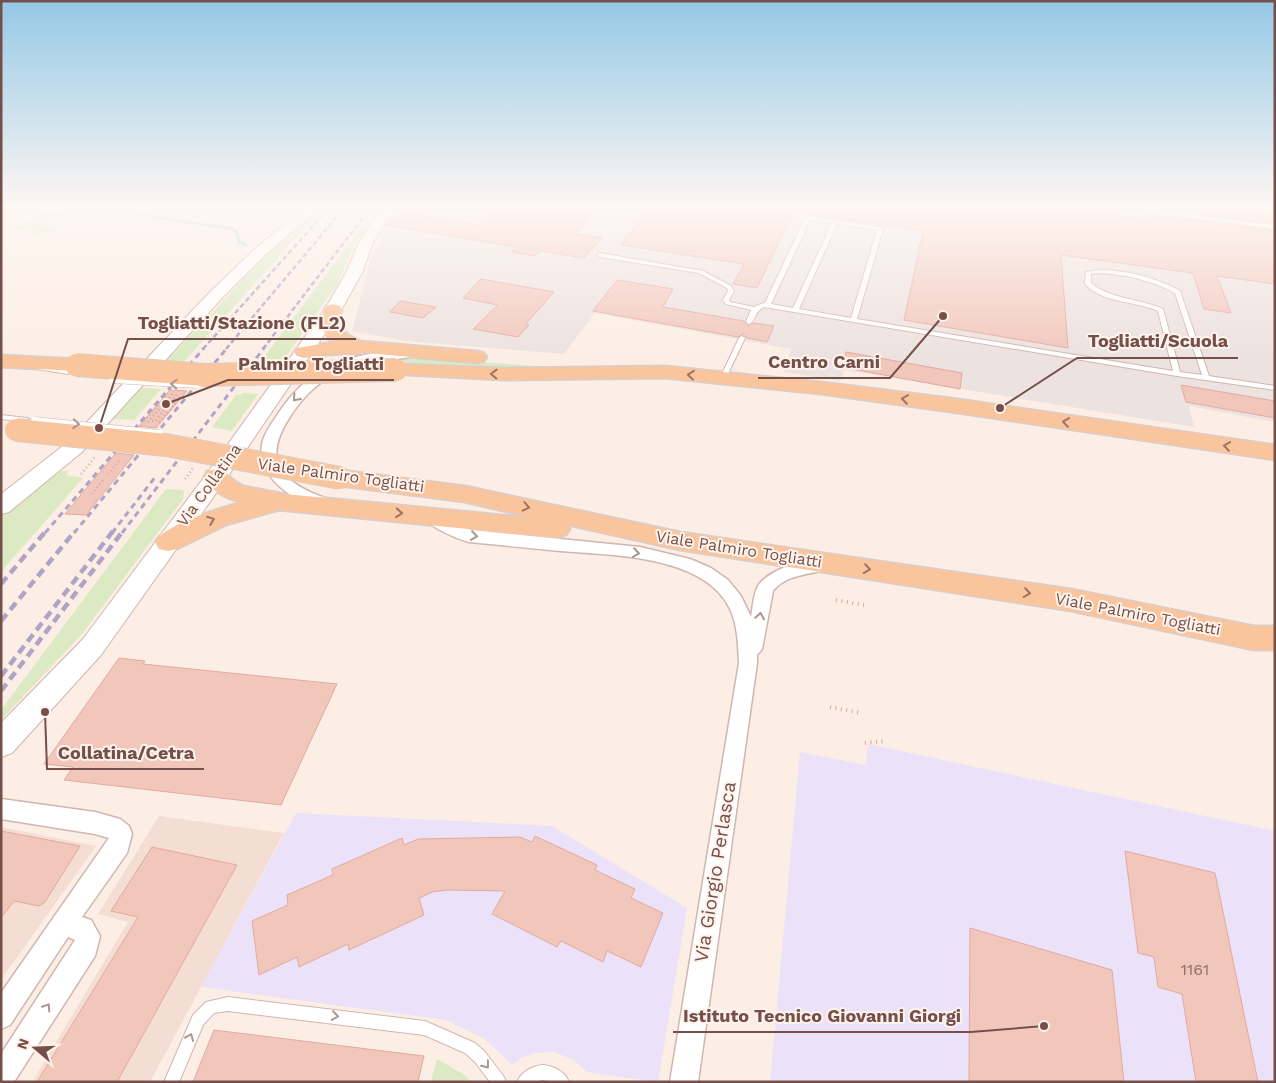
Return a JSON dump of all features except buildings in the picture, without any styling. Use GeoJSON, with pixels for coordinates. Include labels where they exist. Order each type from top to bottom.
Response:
{"type":"FeatureCollection","features":[{"type":"Feature","properties":{"kind":"main road"},"geometry":{"type":"LineString","coordinates":[[333,310],[330,321],[336,335],[348,343],[363,348]]}},
{"type":"Feature","properties":{"kind":"main road"},"geometry":{"type":"LineString","coordinates":[[304,352],[324,348],[363,348],[665,372],[821,388],[1275,453]]}},
{"type":"Feature","properties":{"kind":"main road"},"geometry":{"type":"LineString","coordinates":[[2,361],[74,370],[194,375],[396,370],[504,374],[665,372]]}},
{"type":"Feature","properties":{"kind":"main road","name":"Viale Palmiro Togliatti"},"geometry":{"type":"LineString","coordinates":[[11,424],[131,440],[220,466],[340,478],[466,494],[680,541],[1071,600],[1268,639]]}},
{"type":"Feature","properties":{"kind":"main road"},"geometry":{"type":"LineString","coordinates":[[220,466],[224,485],[236,493],[285,504],[431,516],[680,541]]}},
{"type":"Feature","properties":{"kind":"main road"},"geometry":{"type":"LineString","coordinates":[[168,542],[200,524],[221,516],[252,508],[285,504]]}},
{"type":"Feature","properties":{"kind":"street"},"geometry":{"type":"LineString","coordinates":[[1,506],[75,448],[221,290],[254,258]]}},
{"type":"Feature","properties":{"kind":"street","name":"Via Collatina"},"geometry":{"type":"LineString","coordinates":[[1,744],[92,647],[333,310],[354,273],[360,258]]}},
{"type":"Feature","properties":{"kind":"street"},"geometry":{"type":"LineString","coordinates":[[350,509],[318,501],[288,487],[272,467],[268,450],[270,438],[295,398],[329,372],[350,363],[373,357],[420,352]]}},
{"type":"Feature","properties":{"kind":"street"},"geometry":{"type":"LineString","coordinates":[[431,516],[452,529],[469,536],[643,554],[680,562],[699,570],[717,581],[734,600],[747,631],[748,663]]}},
{"type":"Feature","properties":{"kind":"street"},"geometry":{"type":"LineString","coordinates":[[748,663],[754,646],[767,586],[772,580],[786,574],[830,563]]}},
{"type":"Feature","properties":{"kind":"street","name":"Via Giorgio Perlasca"},"geometry":{"type":"LineString","coordinates":[[684,1082],[748,663]]}},
{"type":"Feature","properties":{"kind":"street"},"geometry":{"type":"LineString","coordinates":[[1,809],[95,823],[112,827],[121,834],[119,845],[1,1016]]}},
{"type":"Feature","properties":{"kind":"street"},"geometry":{"type":"LineString","coordinates":[[1,1078],[86,946],[88,936],[82,929],[63,924]]}},
{"type":"Feature","properties":{"kind":"lane"},"geometry":{"type":"LineString","coordinates":[[615,258],[701,272],[729,287],[731,291],[726,300],[728,303],[755,310]]}},
{"type":"Feature","properties":{"kind":"lane"},"geometry":{"type":"LineString","coordinates":[[767,306],[790,258]]}},
{"type":"Feature","properties":{"kind":"lane"},"geometry":{"type":"LineString","coordinates":[[795,310],[819,258]]}},
{"type":"Feature","properties":{"kind":"lane"},"geometry":{"type":"LineString","coordinates":[[853,320],[872,258]]}},
{"type":"Feature","properties":{"kind":"lane"},"geometry":{"type":"LineString","coordinates":[[1177,374],[1161,310],[1146,304],[1108,296],[1094,290],[1088,284],[1088,273],[1101,271],[1155,280],[1170,286],[1178,292],[1206,378]]}},
{"type":"Feature","properties":{"kind":"lane"},"geometry":{"type":"LineString","coordinates":[[749,322],[755,310],[760,306],[767,306],[1177,374],[1275,388]]}},
{"type":"Feature","properties":{"kind":"lane"},"geometry":{"type":"LineString","coordinates":[[723,378],[742,338]]}},
{"type":"Feature","properties":{"kind":"lane"},"geometry":{"type":"LineString","coordinates":[[106,378],[176,384],[211,383],[274,374]]}},
{"type":"Feature","properties":{"kind":"lane"},"geometry":{"type":"LineString","coordinates":[[171,1082],[198,1020],[211,1007],[228,1004],[425,1028],[470,1048],[480,1057],[499,1082]]}},
{"type":"Feature","properties":{"kind":"lane"},"geometry":{"type":"LineString","coordinates":[[524,1082],[537,1072],[546,1072],[554,1075],[562,1082]]}},
{"type":"Feature","properties":{"kind":"path"},"geometry":{"type":"LineString","coordinates":[[171,391],[176,392],[184,392],[158,422],[144,422],[171,391]]}},
{"type":"Feature","properties":{"kind":"path"},"geometry":{"type":"LineString","coordinates":[[155,421],[176,392]]}},
{"type":"Feature","properties":{"kind":"path"},"geometry":{"type":"LineString","coordinates":[[81,474],[97,455]]}},
{"type":"Feature","properties":{"kind":"path"},"geometry":{"type":"LineString","coordinates":[[108,474],[119,461]]}},
{"type":"Feature","properties":{"kind":"path"},"geometry":{"type":"LineString","coordinates":[[92,494],[105,479]]}},
{"type":"Feature","properties":{"kind":"path"},"geometry":{"type":"LineString","coordinates":[[836,600],[864,605]]}},
{"type":"Feature","properties":{"kind":"path"},"geometry":{"type":"LineString","coordinates":[[830,707],[862,713]]}},
{"type":"Feature","properties":{"kind":"path"},"geometry":{"type":"LineString","coordinates":[[866,743],[884,741]]}},
{"type":"Feature","properties":{"kind":"shaded area"},"geometry":{"type":"Polygon","coordinates":[[[372,258],[1275,258],[1275,422],[1189,406],[1194,427],[844,370],[840,381],[784,372],[791,349],[595,313],[564,354],[406,341],[352,331],[372,258]]]}},
{"type":"Feature","properties":{"kind":"shaded area"},"geometry":{"type":"Polygon","coordinates":[[[868,744],[1275,831],[1275,1082],[770,1082],[800,752],[866,765],[868,744]]]}},
{"type":"Feature","properties":{"kind":"shaded area"},"geometry":{"type":"Polygon","coordinates":[[[296,813],[552,826],[687,908],[658,1082],[587,1072],[574,1060],[554,1052],[534,1053],[521,1058],[512,1065],[485,1039],[446,1020],[201,987],[296,813]]]}},
{"type":"Feature","properties":{"kind":"shaded area"},"geometry":{"type":"Polygon","coordinates":[[[159,816],[284,833],[150,1082],[32,1082],[128,922],[98,914],[159,816]]]}},
{"type":"Feature","properties":{"kind":"shaded area"},"geometry":{"type":"Polygon","coordinates":[[[1,827],[96,846],[1,980],[1,827]]]}},
{"type":"Feature","properties":{"kind":"green space"},"geometry":{"type":"Polygon","coordinates":[[[264,258],[278,258],[179,367],[162,366],[264,258]]]}},
{"type":"Feature","properties":{"kind":"green space"},"geometry":{"type":"Polygon","coordinates":[[[339,258],[349,258],[338,283],[277,369],[255,369],[339,258]]]}},
{"type":"Feature","properties":{"kind":"green space"},"geometry":{"type":"Polygon","coordinates":[[[410,357],[565,368],[503,371],[358,363],[410,357]]]}},
{"type":"Feature","properties":{"kind":"green space"},"geometry":{"type":"Polygon","coordinates":[[[142,388],[161,389],[134,420],[113,419],[142,388]]]}},
{"type":"Feature","properties":{"kind":"green space"},"geometry":{"type":"Polygon","coordinates":[[[242,393],[258,394],[232,431],[212,427],[236,395],[241,395],[242,393]]]}},
{"type":"Feature","properties":{"kind":"green space"},"geometry":{"type":"Polygon","coordinates":[[[58,471],[69,471],[66,475],[83,478],[1,572],[1,516],[58,471]]]}},
{"type":"Feature","properties":{"kind":"green space"},"geometry":{"type":"Polygon","coordinates":[[[166,489],[184,490],[183,499],[82,634],[1,720],[1,710],[166,489]]]}},
{"type":"Feature","properties":{"kind":"green space"},"geometry":{"type":"Polygon","coordinates":[[[437,1059],[465,1075],[471,1082],[431,1082],[437,1059]]]}},
{"type":"Feature","properties":{"kind":"railway"},"geometry":{"type":"LineString","coordinates":[[203,349],[285,258]]}},
{"type":"Feature","properties":{"kind":"railway"},"geometry":{"type":"LineString","coordinates":[[226,349],[303,258]]}},
{"type":"Feature","properties":{"kind":"railway"},"geometry":{"type":"LineString","coordinates":[[263,349],[333,258]]}},
{"type":"Feature","properties":{"kind":"railway"},"geometry":{"type":"LineString","coordinates":[[45,533],[204,348]]}},
{"type":"Feature","properties":{"kind":"railway"},"geometry":{"type":"LineString","coordinates":[[74,533],[227,348]]}},
{"type":"Feature","properties":{"kind":"railway"},"geometry":{"type":"LineString","coordinates":[[122,533],[264,348]]}},
{"type":"Feature","properties":{"kind":"railway"},"geometry":{"type":"LineString","coordinates":[[112,533],[156,476]]}},
{"type":"Feature","properties":{"kind":"railway"},"geometry":{"type":"LineString","coordinates":[[1,584],[46,531]]}},
{"type":"Feature","properties":{"kind":"railway"},"geometry":{"type":"LineString","coordinates":[[1,621],[75,531]]}},
{"type":"Feature","properties":{"kind":"railway"},"geometry":{"type":"LineString","coordinates":[[1,676],[113,531]]}},
{"type":"Feature","properties":{"kind":"railway"},"geometry":{"type":"LineString","coordinates":[[1,691],[123,531]]}},
{"type":"Feature","properties":{"kind":"place","name":"Centro Carni"},"geometry":{"type":"Point","coordinates":[943,316]}},
{"type":"Feature","properties":{"kind":"place","name":"Palmiro Togliatti"},"geometry":{"type":"Point","coordinates":[166,404]}},
{"type":"Feature","properties":{"kind":"place","name":"Togliatti/Scuola"},"geometry":{"type":"Point","coordinates":[1000,408]}},
{"type":"Feature","properties":{"kind":"place","name":"Togliatti/Stazione (FL2)"},"geometry":{"type":"Point","coordinates":[99,428]}},
{"type":"Feature","properties":{"kind":"place","name":"Collatina/Cetra"},"geometry":{"type":"Point","coordinates":[45,712]}},
{"type":"Feature","properties":{"kind":"place","name":"Istituto Tecnico Giovanni Giorgi"},"geometry":{"type":"Point","coordinates":[1044,1026]}}]}
